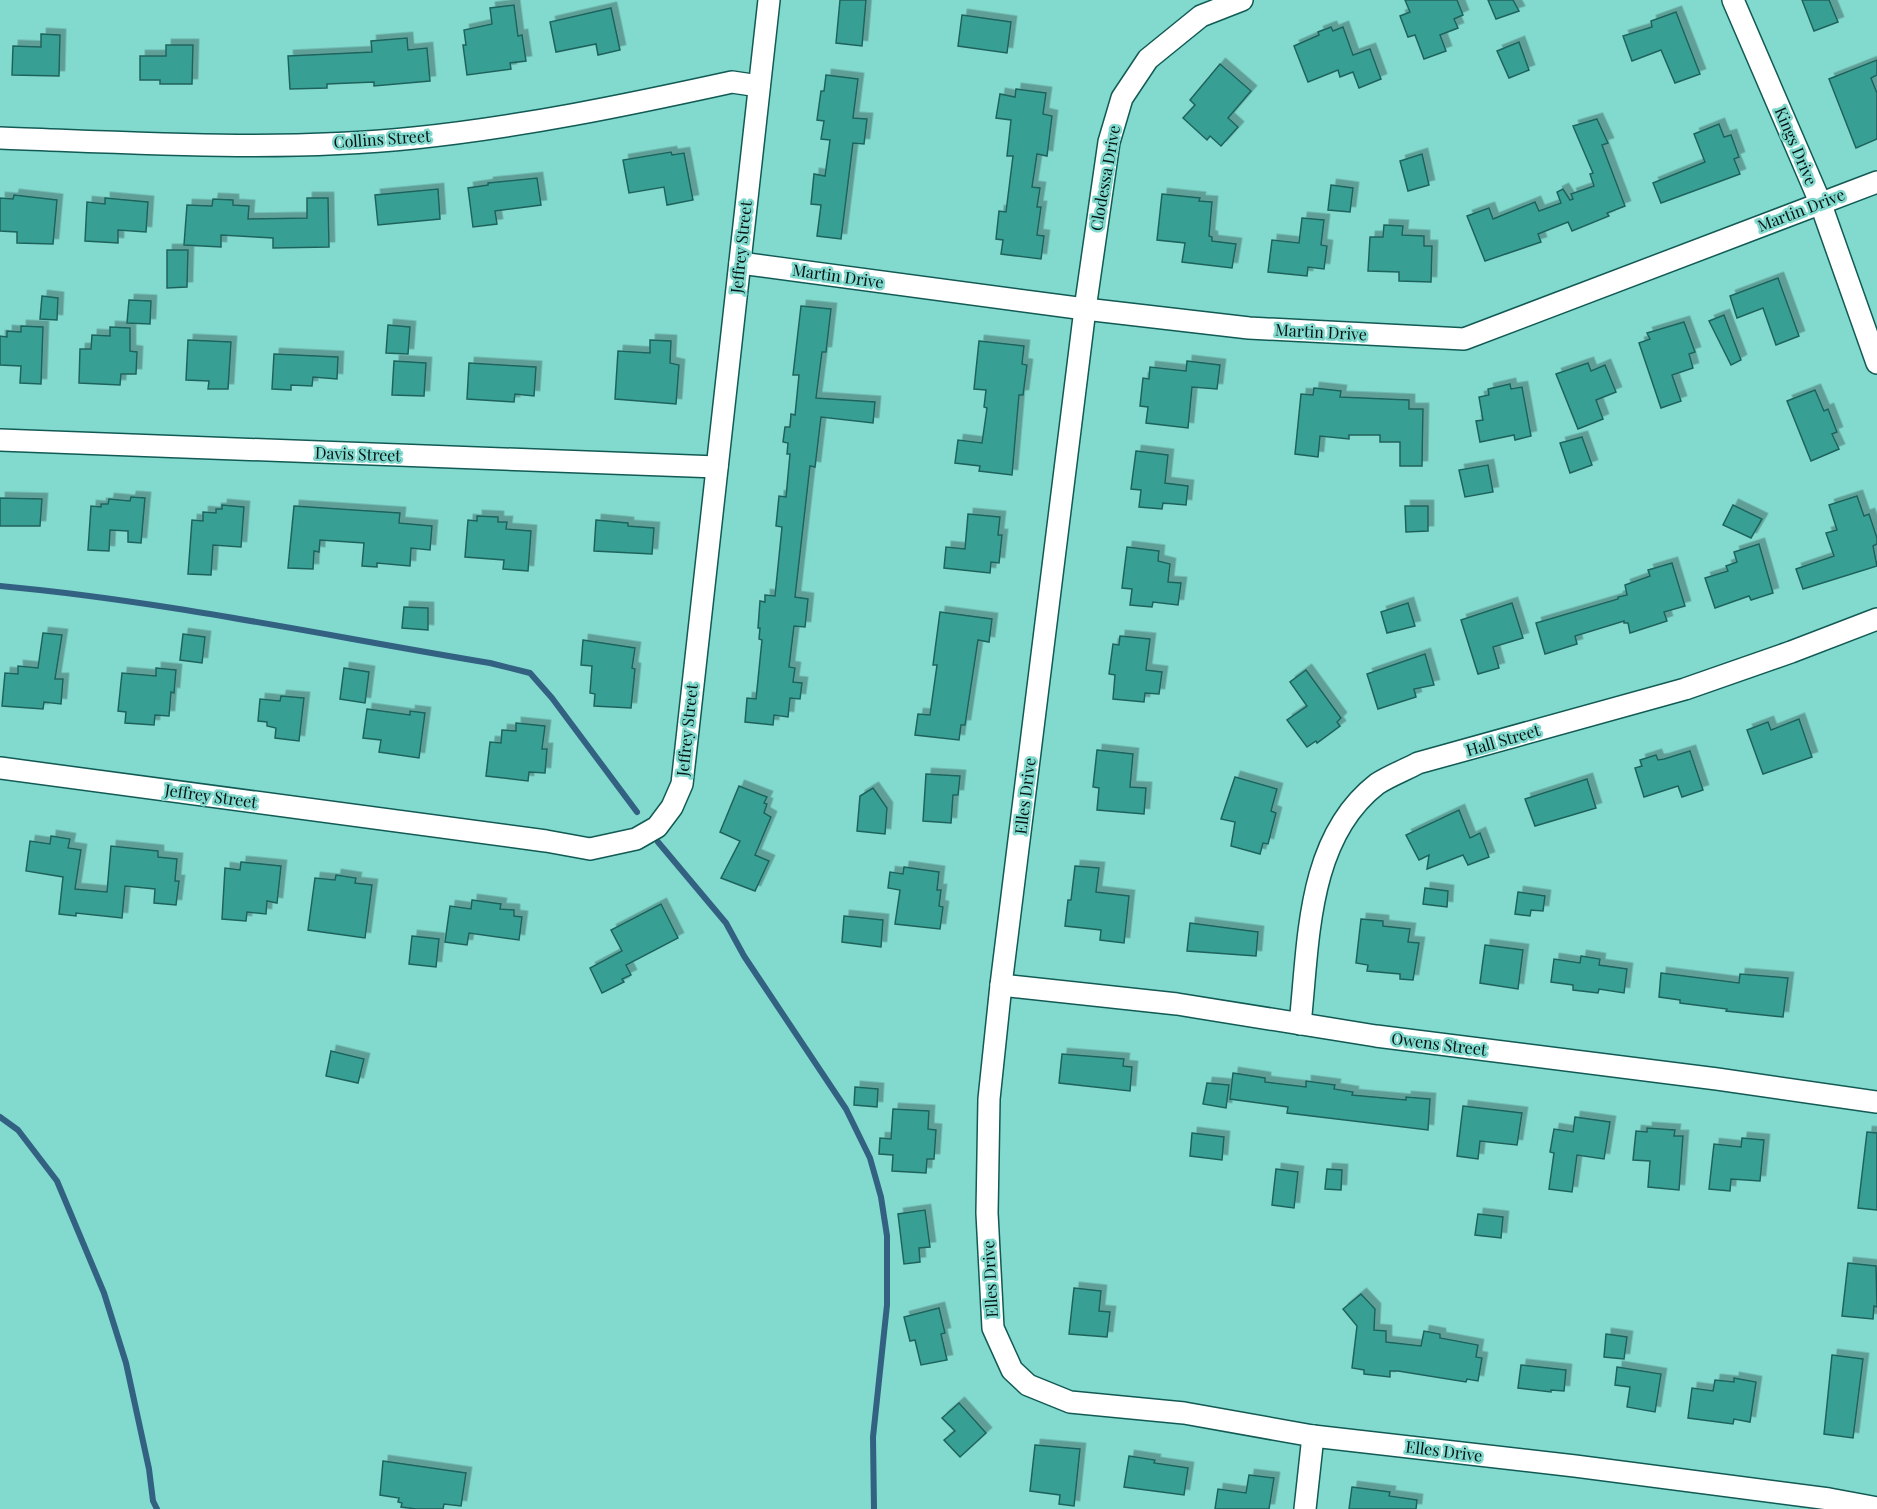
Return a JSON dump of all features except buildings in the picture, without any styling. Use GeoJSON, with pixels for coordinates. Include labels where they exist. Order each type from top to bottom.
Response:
{"type":"FeatureCollection","features":[{"type":"Feature","properties":{"kind":"street","name":"Jeffrey Street"},"geometry":{"type":"LineString","coordinates":[[0,768],[534,839],[590,849],[636,839],[657,827],[672,807],[682,784],[769,0]]}},
{"type":"Feature","properties":{"kind":"street","name":"Clodessa Drive"},"geometry":{"type":"LineString","coordinates":[[1085,309],[1109,142],[1122,98],[1148,59],[1201,16],[1242,0]]}},
{"type":"Feature","properties":{"kind":"street","name":"Kings Drive"},"geometry":{"type":"LineString","coordinates":[[1733,0],[1820,202],[1877,363]]}},
{"type":"Feature","properties":{"kind":"street","name":"Collins Street"},"geometry":{"type":"LineString","coordinates":[[0,138],[255,145],[413,138],[535,122],[732,82],[759,86]]}},
{"type":"Feature","properties":{"kind":"street","name":"Martin Drive"},"geometry":{"type":"LineString","coordinates":[[740,263],[1085,309],[1249,328],[1464,339],[1877,182]]}},
{"type":"Feature","properties":{"kind":"street","name":"Elles Drive"},"geometry":{"type":"LineString","coordinates":[[1085,309],[1001,985],[989,1099],[987,1213],[993,1328],[1011,1370],[1028,1385],[1070,1402],[1184,1413],[1313,1436],[1575,1467],[1877,1508]]}},
{"type":"Feature","properties":{"kind":"street","name":"Davis Street"},"geometry":{"type":"LineString","coordinates":[[0,440],[717,467]]}},
{"type":"Feature","properties":{"kind":"street","name":"Hall Street"},"geometry":{"type":"LineString","coordinates":[[1299,1024],[1313,902],[1324,858],[1345,817],[1377,784],[1418,763],[1685,689],[1877,619]]}},
{"type":"Feature","properties":{"kind":"street","name":"Owens Street"},"geometry":{"type":"LineString","coordinates":[[1001,985],[1177,1004],[1376,1036],[1717,1079],[1877,1102]]}},
{"type":"Feature","properties":{"kind":"street"},"geometry":{"type":"LineString","coordinates":[[1305,1509],[1313,1436]]}},
{"type":"Feature","properties":{"kind":"waterway"},"geometry":{"type":"LineString","coordinates":[[0,586],[123,601],[245,620],[490,663],[530,673],[552,698],[637,812]]}},
{"type":"Feature","properties":{"kind":"waterway"},"geometry":{"type":"LineString","coordinates":[[658,842],[726,923],[744,956],[846,1109],[870,1158],[881,1197],[887,1236],[887,1305],[873,1437],[874,1509]]}},
{"type":"Feature","properties":{"kind":"waterway"},"geometry":{"type":"LineString","coordinates":[[0,1117],[18,1130],[57,1181],[104,1293],[126,1363],[149,1469],[153,1501],[157,1509]]}}]}
